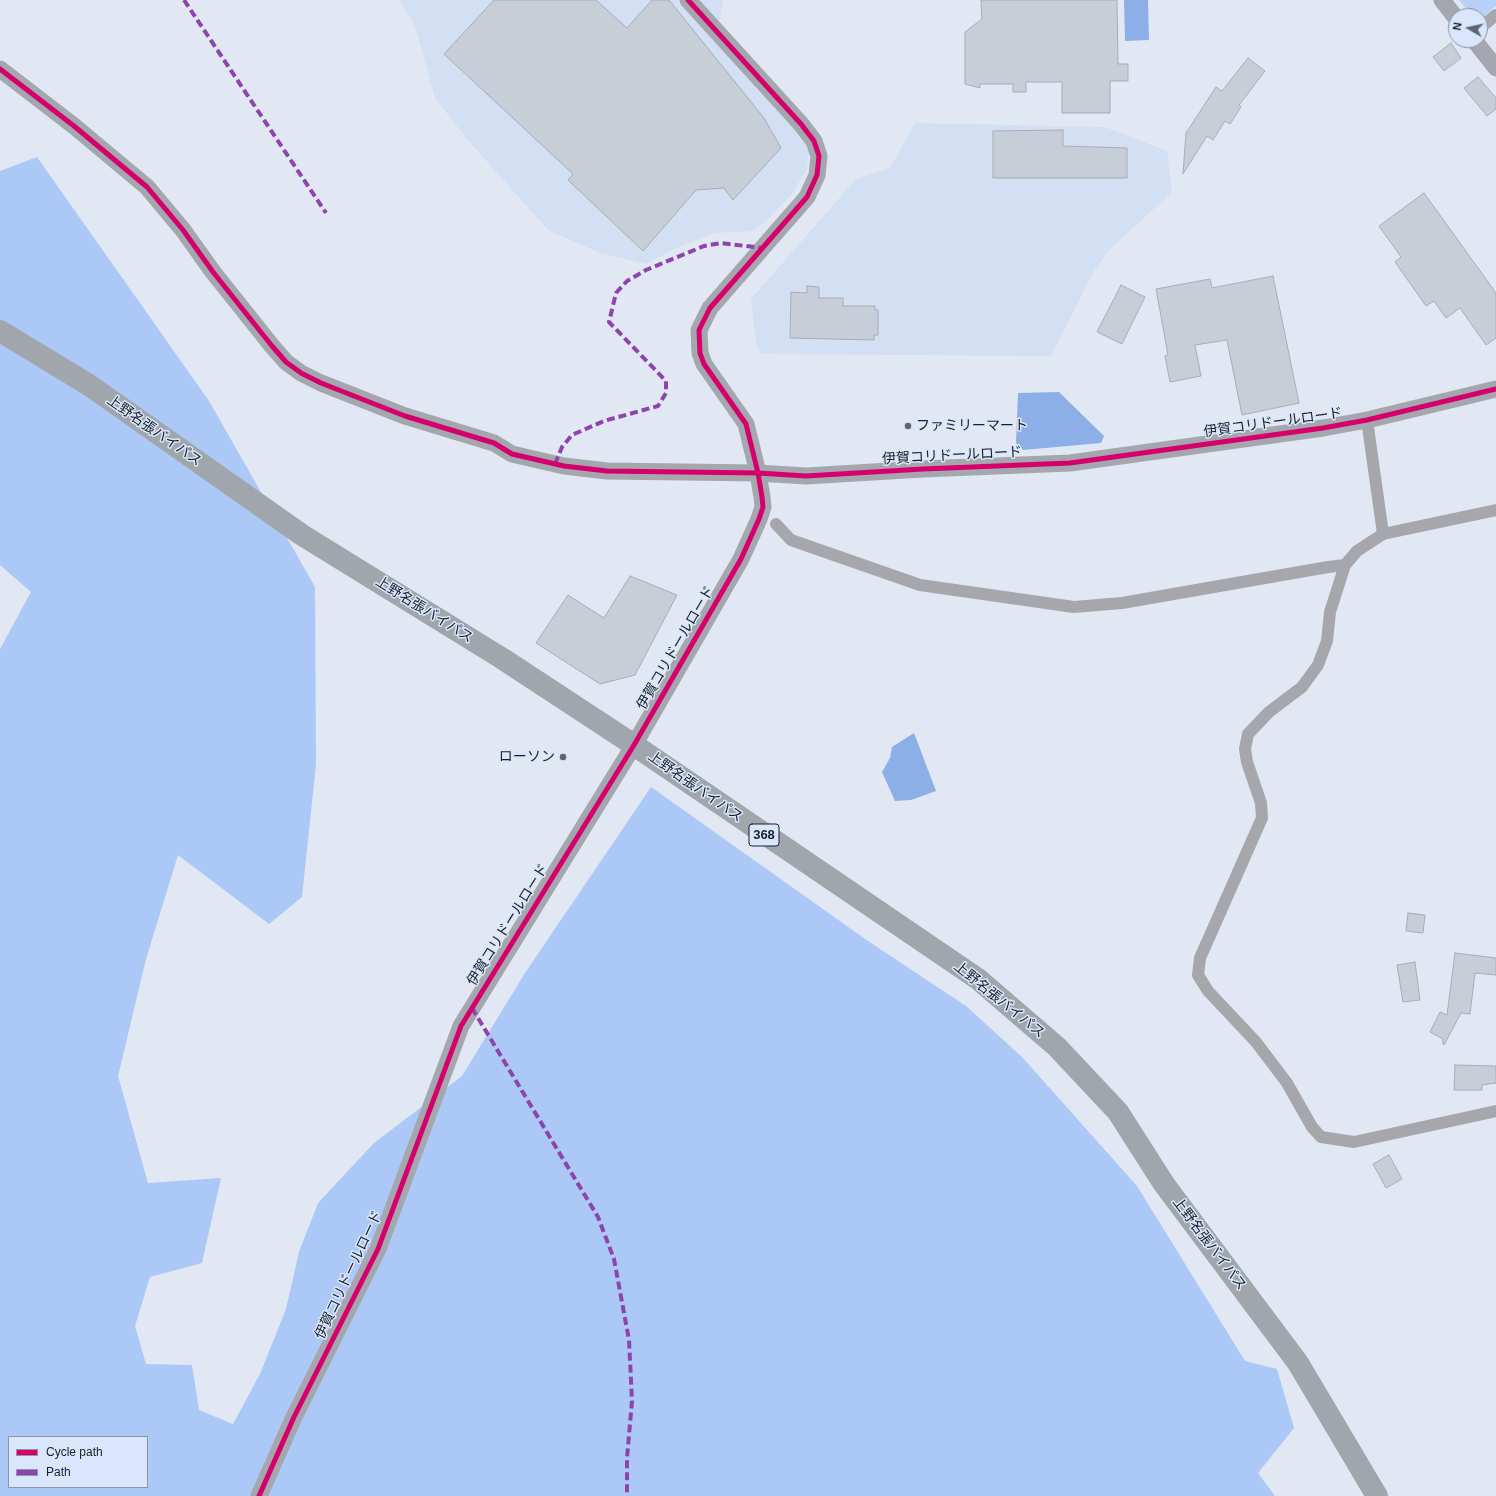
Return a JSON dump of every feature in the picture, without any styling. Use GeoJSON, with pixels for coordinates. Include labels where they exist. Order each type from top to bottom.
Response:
{"type":"FeatureCollection","features":[{"type":"Feature","properties":{"kind":"highway","name":"上野名張バイパス"},"geometry":{"type":"LineString","coordinates":[[0,331],[89,385],[302,535],[503,659],[634,745],[978,979],[1057,1047],[1118,1112],[1164,1184],[1298,1363],[1377,1496]]}},
{"type":"Feature","properties":{"kind":"street"},"geometry":{"type":"LineString","coordinates":[[0,69],[74,126],[147,187],[183,230],[213,272],[286,362],[321,383],[405,416],[494,443],[512,454],[564,466],[607,471],[758,473],[746,424],[704,364],[700,353],[699,330],[710,308],[808,197],[817,175],[819,156],[814,141],[801,124],[688,0]]}},
{"type":"Feature","properties":{"kind":"street"},"geometry":{"type":"LineString","coordinates":[[1442,0],[1448,8]]}},
{"type":"Feature","properties":{"kind":"street"},"geometry":{"type":"LineString","coordinates":[[1480,48],[1496,68]]}},
{"type":"Feature","properties":{"kind":"street","name":"伊賀コリドールロード"},"geometry":{"type":"LineString","coordinates":[[259,1496],[294,1417],[378,1249],[461,1026],[634,745],[752,536],[763,507],[758,473],[806,476],[931,468],[1070,463],[1323,428],[1367,420],[1496,389]]}},
{"type":"Feature","properties":{"kind":"street"},"geometry":{"type":"LineString","coordinates":[[1367,420],[1383,534]]}},
{"type":"Feature","properties":{"kind":"street"},"geometry":{"type":"LineString","coordinates":[[1496,510],[1383,534],[1357,551],[1345,565],[1330,612],[1328,641],[1318,666],[1302,687],[1269,712],[1248,734],[1245,749],[1246,762],[1261,803],[1262,818],[1200,958],[1198,975],[1208,991],[1256,1042],[1287,1083],[1312,1127],[1321,1137],[1354,1142],[1496,1111]]}},
{"type":"Feature","properties":{"kind":"street"},"geometry":{"type":"LineString","coordinates":[[776,524],[791,540],[920,585],[1074,607],[1122,603],[1345,565]]}},
{"type":"Feature","properties":{"kind":"shaded area"},"geometry":{"type":"Polygon","coordinates":[[[399,0],[723,0],[717,37],[802,128],[809,152],[807,169],[792,194],[766,221],[753,231],[714,233],[672,250],[647,264],[600,253],[548,230],[467,139],[435,98],[415,26],[399,0]]]}},
{"type":"Feature","properties":{"kind":"shaded area"},"geometry":{"type":"Polygon","coordinates":[[[1124,0],[1148,0],[1149,40],[1125,41],[1124,0]]]}},
{"type":"Feature","properties":{"kind":"shaded area"},"geometry":{"type":"Polygon","coordinates":[[[1459,0],[1496,0],[1496,6],[1488,13],[1488,8],[1466,8],[1459,0]]]}},
{"type":"Feature","properties":{"kind":"shaded area"},"geometry":{"type":"Polygon","coordinates":[[[915,123],[1105,127],[1167,151],[1172,192],[1109,250],[1094,271],[1051,356],[762,354],[756,343],[751,299],[856,179],[890,168],[915,123]]]}},
{"type":"Feature","properties":{"kind":"shaded area"},"geometry":{"type":"Polygon","coordinates":[[[37,157],[209,401],[315,587],[316,764],[302,897],[269,924],[178,855],[146,959],[118,1076],[148,1183],[221,1178],[202,1263],[150,1277],[135,1326],[146,1364],[192,1365],[199,1410],[233,1424],[260,1374],[286,1309],[299,1252],[318,1203],[374,1143],[462,1076],[525,973],[651,787],[868,941],[966,1006],[1022,1057],[1137,1186],[1245,1361],[1277,1369],[1294,1428],[1258,1473],[1275,1496],[0,1496],[0,649],[31,592],[0,565],[0,171],[37,157]]]}},
{"type":"Feature","properties":{"kind":"shaded area"},"geometry":{"type":"Polygon","coordinates":[[[1059,392],[1104,436],[1101,443],[1023,450],[1016,443],[1018,393],[1059,392]]]}},
{"type":"Feature","properties":{"kind":"shaded area"},"geometry":{"type":"Polygon","coordinates":[[[914,733],[936,791],[911,800],[895,801],[882,772],[890,758],[892,747],[914,733]]]}},
{"type":"Feature","properties":{"kind":"building"},"geometry":{"type":"Polygon","coordinates":[[[494,0],[596,0],[627,28],[652,0],[669,0],[764,118],[781,148],[733,200],[724,188],[696,190],[643,251],[568,180],[573,174],[444,54],[494,0]]]}},
{"type":"Feature","properties":{"kind":"building"},"geometry":{"type":"Polygon","coordinates":[[[981,0],[1117,0],[1118,64],[1128,64],[1128,81],[1110,81],[1110,113],[1062,113],[1062,82],[1026,82],[1026,92],[1013,92],[1013,84],[980,84],[980,88],[965,84],[965,32],[982,19],[981,0]]]}},
{"type":"Feature","properties":{"kind":"building"},"geometry":{"type":"Polygon","coordinates":[[[1448,45],[1448,48],[1454,48],[1461,58],[1444,71],[1433,57],[1448,45]]]}},
{"type":"Feature","properties":{"kind":"building"},"geometry":{"type":"Polygon","coordinates":[[[1248,58],[1265,71],[1239,105],[1241,107],[1230,124],[1225,121],[1213,140],[1207,136],[1183,174],[1186,133],[1216,87],[1222,91],[1248,58]]]}},
{"type":"Feature","properties":{"kind":"building"},"geometry":{"type":"Polygon","coordinates":[[[1478,77],[1496,98],[1496,109],[1487,116],[1464,88],[1478,77]]]}},
{"type":"Feature","properties":{"kind":"building"},"geometry":{"type":"Polygon","coordinates":[[[1063,130],[1063,146],[1127,148],[1127,178],[993,178],[993,131],[1063,130]]]}},
{"type":"Feature","properties":{"kind":"building"},"geometry":{"type":"Polygon","coordinates":[[[1424,193],[1496,293],[1496,338],[1486,345],[1460,308],[1446,318],[1434,301],[1426,306],[1395,262],[1401,257],[1379,226],[1424,193]]]}},
{"type":"Feature","properties":{"kind":"building"},"geometry":{"type":"Polygon","coordinates":[[[1273,276],[1299,403],[1242,415],[1227,340],[1195,345],[1201,376],[1170,382],[1165,356],[1168,355],[1156,289],[1210,279],[1212,288],[1273,276]]]}},
{"type":"Feature","properties":{"kind":"building"},"geometry":{"type":"Polygon","coordinates":[[[1121,285],[1145,297],[1122,344],[1097,332],[1121,285]]]}},
{"type":"Feature","properties":{"kind":"building"},"geometry":{"type":"Polygon","coordinates":[[[807,286],[819,287],[819,298],[843,298],[843,306],[875,306],[875,310],[878,310],[878,335],[874,335],[874,340],[790,338],[791,292],[807,293],[807,286]]]}},
{"type":"Feature","properties":{"kind":"building"},"geometry":{"type":"Polygon","coordinates":[[[630,576],[677,595],[635,675],[600,684],[536,643],[568,595],[604,618],[630,576]]]}},
{"type":"Feature","properties":{"kind":"building"},"geometry":{"type":"Polygon","coordinates":[[[1408,913],[1425,915],[1423,933],[1406,931],[1408,913]]]}},
{"type":"Feature","properties":{"kind":"building"},"geometry":{"type":"Polygon","coordinates":[[[1455,953],[1496,958],[1496,975],[1475,973],[1470,1014],[1461,1013],[1444,1045],[1443,1039],[1430,1032],[1440,1012],[1447,1015],[1455,953]]]}},
{"type":"Feature","properties":{"kind":"building"},"geometry":{"type":"Polygon","coordinates":[[[1415,962],[1420,1000],[1403,1002],[1397,965],[1415,962]]]}},
{"type":"Feature","properties":{"kind":"building"},"geometry":{"type":"Polygon","coordinates":[[[1455,1065],[1496,1066],[1496,1083],[1482,1085],[1482,1090],[1454,1090],[1455,1065]]]}},
{"type":"Feature","properties":{"kind":"building"},"geometry":{"type":"Polygon","coordinates":[[[1389,1155],[1402,1179],[1386,1188],[1373,1164],[1389,1155]]]}},
{"type":"Feature","properties":{"kind":"marked path"},"geometry":{"type":"LineString","coordinates":[[184,0],[326,213]]}},
{"type":"Feature","properties":{"kind":"marked path"},"geometry":{"type":"LineString","coordinates":[[555,464],[562,447],[572,435],[604,421],[658,406],[666,393],[666,381],[609,322],[616,293],[627,281],[646,270],[704,246],[721,243],[762,248]]}},
{"type":"Feature","properties":{"kind":"marked path"},"geometry":{"type":"LineString","coordinates":[[472,1008],[598,1217],[614,1259],[629,1340],[632,1401],[627,1458],[627,1496]]}},
{"type":"Feature","properties":{"kind":"cycle path"},"geometry":{"type":"LineString","coordinates":[[259,1496],[294,1417],[378,1249],[461,1026],[634,745],[741,559],[763,507],[758,473],[746,424],[704,364],[700,353],[699,330],[710,308],[807,197],[817,175],[819,156],[814,141],[801,124],[688,0]]}},
{"type":"Feature","properties":{"kind":"cycle path"},"geometry":{"type":"LineString","coordinates":[[0,69],[74,126],[147,187],[183,230],[213,272],[272,346],[286,362],[301,373],[321,383],[405,416],[494,443],[512,454],[564,466],[607,471],[758,473],[806,476],[923,469],[1070,463],[1323,428],[1367,420],[1496,389]]}},
{"type":"Feature","properties":{"kind":"place","name":"ファミリーマート"},"geometry":{"type":"Point","coordinates":[908,426]}},
{"type":"Feature","properties":{"kind":"place","name":"ローソン"},"geometry":{"type":"Point","coordinates":[563,757]}}]}
